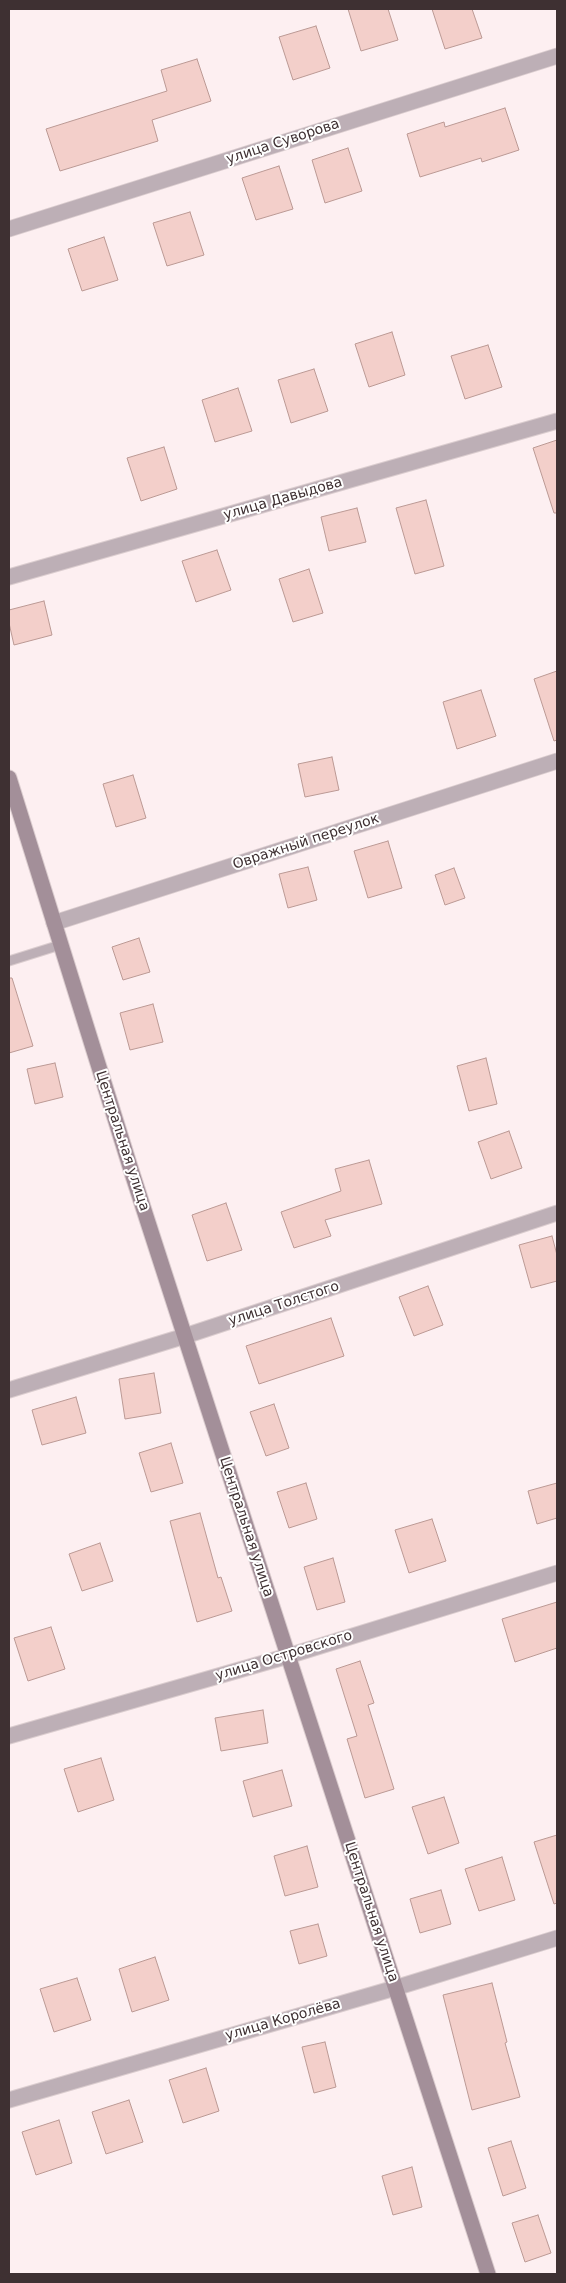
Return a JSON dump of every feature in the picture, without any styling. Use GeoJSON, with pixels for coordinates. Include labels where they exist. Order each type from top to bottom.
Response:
{"type":"FeatureCollection","features":[{"type":"Feature","properties":{"kind":"street","name":"улица Суворова"},"geometry":{"type":"LineString","coordinates":[[9,229],[557,56]]}},
{"type":"Feature","properties":{"kind":"street","name":"улица Давыдова"},"geometry":{"type":"LineString","coordinates":[[9,577],[557,421]]}},
{"type":"Feature","properties":{"kind":"street","name":"Овражный переулок"},"geometry":{"type":"LineString","coordinates":[[54,923],[557,761]]}},
{"type":"Feature","properties":{"kind":"street","name":"Центральная улица"},"geometry":{"type":"LineString","coordinates":[[9,778],[60,945],[185,1336],[488,2274]]}},
{"type":"Feature","properties":{"kind":"street","name":"улица Толстого"},"geometry":{"type":"LineString","coordinates":[[9,1390],[185,1336],[557,1213]]}},
{"type":"Feature","properties":{"kind":"street","name":"улица Островского"},"geometry":{"type":"LineString","coordinates":[[9,1736],[288,1656],[557,1573]]}},
{"type":"Feature","properties":{"kind":"street","name":"улица Королёва"},"geometry":{"type":"LineString","coordinates":[[9,2100],[395,1988],[557,1938]]}},
{"type":"Feature","properties":{"kind":"lane"},"geometry":{"type":"LineString","coordinates":[[9,961],[60,945]]}},
{"type":"Feature","properties":{"kind":"building"},"geometry":{"type":"Polygon","coordinates":[[[348,9],[388,9],[398,40],[361,51],[348,9]]]}},
{"type":"Feature","properties":{"kind":"building"},"geometry":{"type":"Polygon","coordinates":[[[432,9],[472,9],[482,38],[445,49],[432,9]]]}},
{"type":"Feature","properties":{"kind":"building"},"geometry":{"type":"Polygon","coordinates":[[[316,26],[330,68],[293,80],[279,37],[316,26]]]}},
{"type":"Feature","properties":{"kind":"building"},"geometry":{"type":"Polygon","coordinates":[[[197,59],[211,101],[152,120],[158,141],[60,171],[46,129],[167,91],[161,70],[197,59]]]}},
{"type":"Feature","properties":{"kind":"building"},"geometry":{"type":"Polygon","coordinates":[[[505,108],[519,150],[482,162],[481,158],[420,177],[407,134],[444,122],[445,127],[505,108]]]}},
{"type":"Feature","properties":{"kind":"building"},"geometry":{"type":"Polygon","coordinates":[[[348,148],[362,191],[325,203],[312,160],[348,148]]]}},
{"type":"Feature","properties":{"kind":"building"},"geometry":{"type":"Polygon","coordinates":[[[279,166],[293,209],[256,220],[242,178],[279,166]]]}},
{"type":"Feature","properties":{"kind":"building"},"geometry":{"type":"Polygon","coordinates":[[[190,212],[204,255],[167,266],[153,223],[190,212]]]}},
{"type":"Feature","properties":{"kind":"building"},"geometry":{"type":"Polygon","coordinates":[[[104,237],[118,280],[82,291],[68,249],[104,237]]]}},
{"type":"Feature","properties":{"kind":"building"},"geometry":{"type":"Polygon","coordinates":[[[392,332],[405,375],[369,387],[355,344],[392,332]]]}},
{"type":"Feature","properties":{"kind":"building"},"geometry":{"type":"Polygon","coordinates":[[[488,345],[502,387],[465,399],[451,356],[488,345]]]}},
{"type":"Feature","properties":{"kind":"building"},"geometry":{"type":"Polygon","coordinates":[[[314,369],[328,411],[291,423],[278,380],[314,369]]]}},
{"type":"Feature","properties":{"kind":"building"},"geometry":{"type":"Polygon","coordinates":[[[238,388],[252,431],[215,442],[202,400],[238,388]]]}},
{"type":"Feature","properties":{"kind":"building"},"geometry":{"type":"Polygon","coordinates":[[[557,440],[557,513],[554,513],[533,448],[557,440]]]}},
{"type":"Feature","properties":{"kind":"building"},"geometry":{"type":"Polygon","coordinates":[[[164,447],[177,489],[141,501],[127,458],[164,447]]]}},
{"type":"Feature","properties":{"kind":"building"},"geometry":{"type":"Polygon","coordinates":[[[426,500],[444,566],[415,574],[396,508],[426,500]]]}},
{"type":"Feature","properties":{"kind":"building"},"geometry":{"type":"Polygon","coordinates":[[[357,508],[366,542],[329,551],[321,517],[357,508]]]}},
{"type":"Feature","properties":{"kind":"building"},"geometry":{"type":"Polygon","coordinates":[[[217,550],[231,590],[196,602],[182,561],[217,550]]]}},
{"type":"Feature","properties":{"kind":"building"},"geometry":{"type":"Polygon","coordinates":[[[309,569],[323,613],[293,622],[279,579],[309,569]]]}},
{"type":"Feature","properties":{"kind":"building"},"geometry":{"type":"Polygon","coordinates":[[[44,601],[52,635],[14,645],[9,623],[9,610],[44,601]]]}},
{"type":"Feature","properties":{"kind":"building"},"geometry":{"type":"Polygon","coordinates":[[[557,671],[557,740],[554,741],[534,679],[557,671]]]}},
{"type":"Feature","properties":{"kind":"building"},"geometry":{"type":"Polygon","coordinates":[[[481,690],[496,736],[457,749],[443,702],[481,690]]]}},
{"type":"Feature","properties":{"kind":"building"},"geometry":{"type":"Polygon","coordinates":[[[332,757],[339,790],[305,797],[298,764],[332,757]]]}},
{"type":"Feature","properties":{"kind":"building"},"geometry":{"type":"Polygon","coordinates":[[[133,775],[146,818],[116,827],[103,784],[133,775]]]}},
{"type":"Feature","properties":{"kind":"building"},"geometry":{"type":"Polygon","coordinates":[[[388,841],[402,888],[368,898],[354,851],[388,841]]]}},
{"type":"Feature","properties":{"kind":"building"},"geometry":{"type":"Polygon","coordinates":[[[308,867],[317,900],[288,908],[279,874],[308,867]]]}},
{"type":"Feature","properties":{"kind":"building"},"geometry":{"type":"Polygon","coordinates":[[[454,868],[465,898],[445,905],[435,875],[454,868]]]}},
{"type":"Feature","properties":{"kind":"building"},"geometry":{"type":"Polygon","coordinates":[[[139,938],[150,972],[123,980],[112,947],[139,938]]]}},
{"type":"Feature","properties":{"kind":"building"},"geometry":{"type":"Polygon","coordinates":[[[9,978],[12,978],[33,1046],[9,1053],[9,978]]]}},
{"type":"Feature","properties":{"kind":"building"},"geometry":{"type":"Polygon","coordinates":[[[153,1004],[163,1042],[130,1050],[120,1013],[153,1004]]]}},
{"type":"Feature","properties":{"kind":"building"},"geometry":{"type":"Polygon","coordinates":[[[486,1058],[497,1104],[469,1111],[457,1066],[486,1058]]]}},
{"type":"Feature","properties":{"kind":"building"},"geometry":{"type":"Polygon","coordinates":[[[55,1063],[63,1097],[35,1104],[27,1069],[55,1063]]]}},
{"type":"Feature","properties":{"kind":"building"},"geometry":{"type":"Polygon","coordinates":[[[509,1131],[522,1168],[491,1179],[478,1142],[509,1131]]]}},
{"type":"Feature","properties":{"kind":"building"},"geometry":{"type":"Polygon","coordinates":[[[369,1160],[382,1204],[325,1220],[331,1236],[294,1248],[281,1212],[341,1191],[335,1169],[369,1160]]]}},
{"type":"Feature","properties":{"kind":"building"},"geometry":{"type":"Polygon","coordinates":[[[226,1203],[242,1250],[207,1261],[192,1215],[226,1203]]]}},
{"type":"Feature","properties":{"kind":"building"},"geometry":{"type":"Polygon","coordinates":[[[552,1236],[557,1255],[557,1281],[531,1288],[519,1245],[552,1236]]]}},
{"type":"Feature","properties":{"kind":"building"},"geometry":{"type":"Polygon","coordinates":[[[428,1286],[443,1325],[414,1336],[399,1297],[428,1286]]]}},
{"type":"Feature","properties":{"kind":"building"},"geometry":{"type":"Polygon","coordinates":[[[331,1318],[344,1356],[259,1384],[246,1346],[331,1318]]]}},
{"type":"Feature","properties":{"kind":"building"},"geometry":{"type":"Polygon","coordinates":[[[154,1373],[161,1413],[125,1419],[119,1379],[154,1373]]]}},
{"type":"Feature","properties":{"kind":"building"},"geometry":{"type":"Polygon","coordinates":[[[76,1397],[86,1433],[42,1445],[32,1410],[76,1397]]]}},
{"type":"Feature","properties":{"kind":"building"},"geometry":{"type":"Polygon","coordinates":[[[274,1404],[289,1448],[266,1456],[250,1412],[274,1404]]]}},
{"type":"Feature","properties":{"kind":"building"},"geometry":{"type":"Polygon","coordinates":[[[171,1443],[183,1483],[151,1492],[139,1453],[171,1443]]]}},
{"type":"Feature","properties":{"kind":"building"},"geometry":{"type":"Polygon","coordinates":[[[306,1483],[317,1519],[289,1528],[277,1492],[306,1483]]]}},
{"type":"Feature","properties":{"kind":"building"},"geometry":{"type":"Polygon","coordinates":[[[557,1483],[557,1518],[537,1524],[528,1491],[557,1483]]]}},
{"type":"Feature","properties":{"kind":"building"},"geometry":{"type":"Polygon","coordinates":[[[200,1513],[218,1578],[221,1577],[232,1611],[197,1622],[170,1521],[200,1513]]]}},
{"type":"Feature","properties":{"kind":"building"},"geometry":{"type":"Polygon","coordinates":[[[432,1519],[446,1561],[409,1573],[395,1530],[432,1519]]]}},
{"type":"Feature","properties":{"kind":"building"},"geometry":{"type":"Polygon","coordinates":[[[100,1543],[113,1581],[82,1591],[69,1554],[100,1543]]]}},
{"type":"Feature","properties":{"kind":"building"},"geometry":{"type":"Polygon","coordinates":[[[333,1558],[345,1602],[317,1610],[304,1567],[333,1558]]]}},
{"type":"Feature","properties":{"kind":"building"},"geometry":{"type":"Polygon","coordinates":[[[557,1602],[557,1648],[515,1662],[502,1619],[557,1602]]]}},
{"type":"Feature","properties":{"kind":"building"},"geometry":{"type":"Polygon","coordinates":[[[51,1627],[65,1669],[28,1681],[14,1638],[51,1627]]]}},
{"type":"Feature","properties":{"kind":"building"},"geometry":{"type":"Polygon","coordinates":[[[360,1661],[374,1703],[368,1705],[394,1789],[365,1798],[347,1739],[357,1736],[336,1669],[360,1661]]]}},
{"type":"Feature","properties":{"kind":"building"},"geometry":{"type":"Polygon","coordinates":[[[263,1710],[268,1743],[221,1751],[215,1718],[263,1710]]]}},
{"type":"Feature","properties":{"kind":"building"},"geometry":{"type":"Polygon","coordinates":[[[101,1758],[114,1800],[78,1812],[64,1769],[101,1758]]]}},
{"type":"Feature","properties":{"kind":"building"},"geometry":{"type":"Polygon","coordinates":[[[282,1770],[292,1806],[253,1817],[243,1781],[282,1770]]]}},
{"type":"Feature","properties":{"kind":"building"},"geometry":{"type":"Polygon","coordinates":[[[444,1797],[459,1843],[428,1854],[412,1807],[444,1797]]]}},
{"type":"Feature","properties":{"kind":"building"},"geometry":{"type":"Polygon","coordinates":[[[557,1835],[557,1903],[554,1904],[534,1842],[557,1835]]]}},
{"type":"Feature","properties":{"kind":"building"},"geometry":{"type":"Polygon","coordinates":[[[307,1846],[318,1887],[285,1896],[274,1856],[307,1846]]]}},
{"type":"Feature","properties":{"kind":"building"},"geometry":{"type":"Polygon","coordinates":[[[502,1857],[515,1900],[479,1911],[465,1869],[502,1857]]]}},
{"type":"Feature","properties":{"kind":"building"},"geometry":{"type":"Polygon","coordinates":[[[441,1890],[451,1924],[420,1933],[410,1899],[441,1890]]]}},
{"type":"Feature","properties":{"kind":"building"},"geometry":{"type":"Polygon","coordinates":[[[318,1924],[327,1956],[299,1964],[290,1931],[318,1924]]]}},
{"type":"Feature","properties":{"kind":"building"},"geometry":{"type":"Polygon","coordinates":[[[155,1957],[169,2000],[132,2012],[119,1969],[155,1957]]]}},
{"type":"Feature","properties":{"kind":"building"},"geometry":{"type":"Polygon","coordinates":[[[77,1978],[91,2020],[54,2032],[40,1989],[77,1978]]]}},
{"type":"Feature","properties":{"kind":"building"},"geometry":{"type":"Polygon","coordinates":[[[492,1983],[507,2042],[505,2043],[520,2097],[472,2110],[443,1995],[492,1983]]]}},
{"type":"Feature","properties":{"kind":"building"},"geometry":{"type":"Polygon","coordinates":[[[325,2042],[336,2087],[314,2093],[302,2047],[325,2042]]]}},
{"type":"Feature","properties":{"kind":"building"},"geometry":{"type":"Polygon","coordinates":[[[206,2068],[219,2111],[183,2123],[169,2080],[206,2068]]]}},
{"type":"Feature","properties":{"kind":"building"},"geometry":{"type":"Polygon","coordinates":[[[129,2100],[143,2142],[106,2154],[92,2112],[129,2100]]]}},
{"type":"Feature","properties":{"kind":"building"},"geometry":{"type":"Polygon","coordinates":[[[59,2120],[72,2163],[36,2175],[22,2132],[59,2120]]]}},
{"type":"Feature","properties":{"kind":"building"},"geometry":{"type":"Polygon","coordinates":[[[511,2141],[526,2188],[503,2196],[488,2148],[511,2141]]]}},
{"type":"Feature","properties":{"kind":"building"},"geometry":{"type":"Polygon","coordinates":[[[412,2167],[422,2207],[393,2215],[382,2176],[412,2167]]]}},
{"type":"Feature","properties":{"kind":"building"},"geometry":{"type":"Polygon","coordinates":[[[538,2215],[551,2253],[525,2262],[512,2223],[538,2215]]]}}]}
